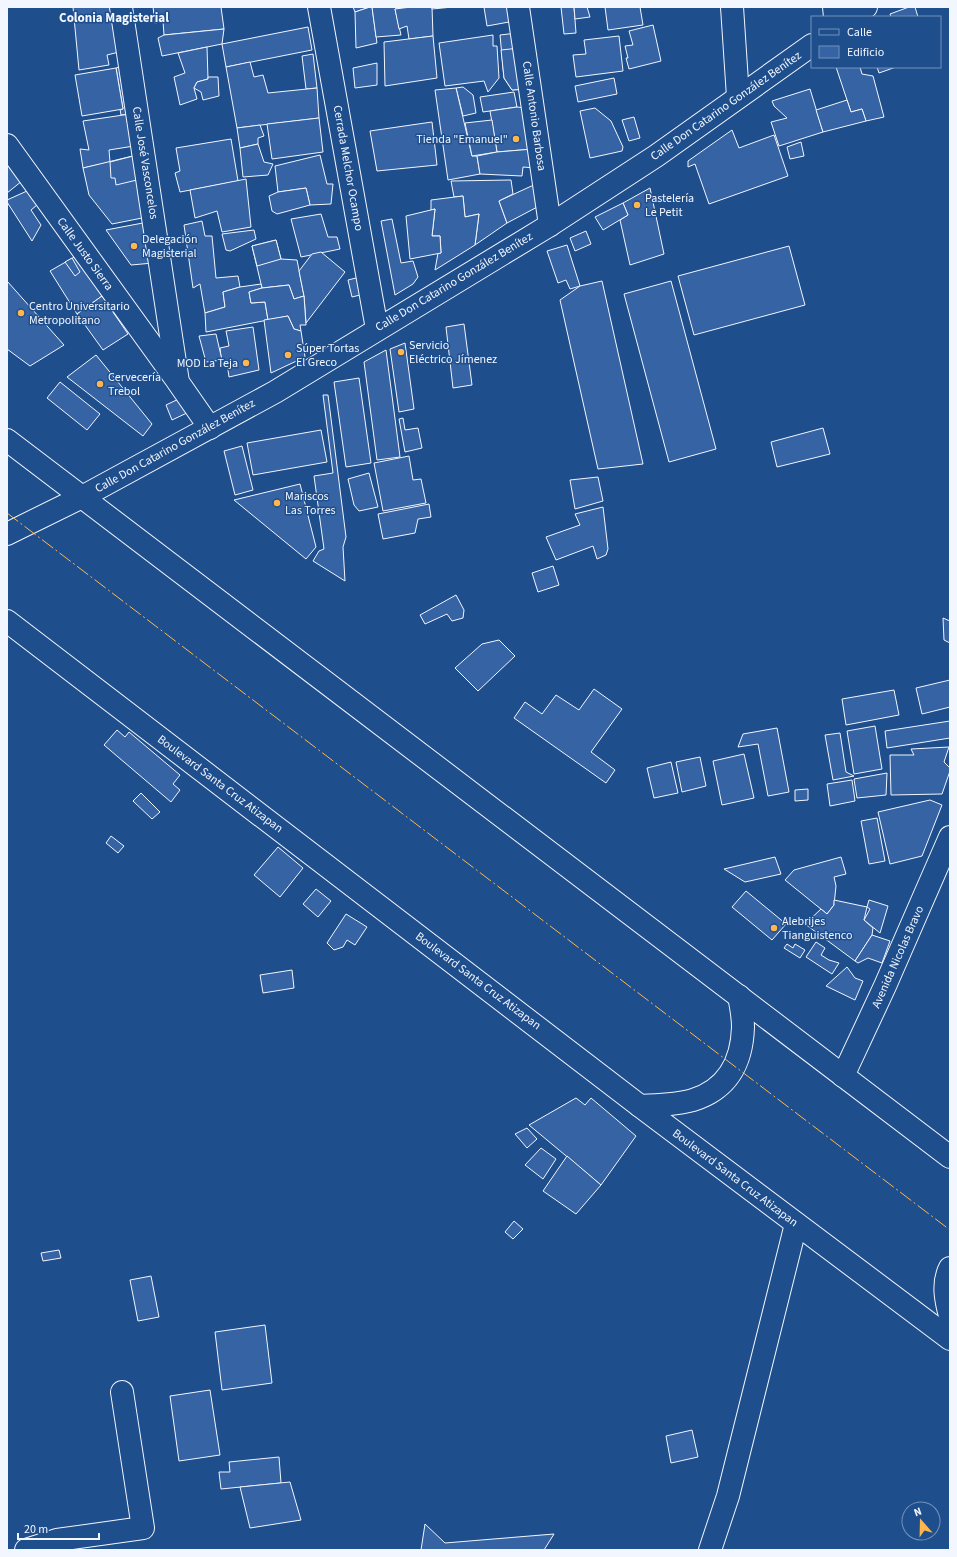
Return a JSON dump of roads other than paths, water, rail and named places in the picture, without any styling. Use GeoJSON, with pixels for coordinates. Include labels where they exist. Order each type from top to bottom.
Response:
{"type":"FeatureCollection","features":[{"type":"Feature","properties":{"kind":"main road","name":"Calle José Vasconcelos"},"geometry":{"type":"LineString","coordinates":[[121,7],[178,382],[210,428]]}},
{"type":"Feature","properties":{"kind":"main road","name":"Cerrada Melchor Ocampo"},"geometry":{"type":"LineString","coordinates":[[319,7],[377,329]]}},
{"type":"Feature","properties":{"kind":"main road","name":"Calle Antonio Barbosa"},"geometry":{"type":"LineString","coordinates":[[518,7],[550,225]]}},
{"type":"Feature","properties":{"kind":"main road"},"geometry":{"type":"LineString","coordinates":[[732,7],[738,97]]}},
{"type":"Feature","properties":{"kind":"main road"},"geometry":{"type":"LineString","coordinates":[[852,16],[866,7]]}},
{"type":"Feature","properties":{"kind":"main road","name":"Calle Don Catarino González Benítez"},"geometry":{"type":"LineString","coordinates":[[7,534],[82,497],[274,392],[550,225],[656,156],[811,46]]}},
{"type":"Feature","properties":{"kind":"main road","name":"Calle Justo Sierra"},"geometry":{"type":"LineString","coordinates":[[7,145],[178,382]]}},
{"type":"Feature","properties":{"kind":"main road"},"geometry":{"type":"LineString","coordinates":[[7,440],[950,1156]]}},
{"type":"Feature","properties":{"kind":"main road","name":"Boulevard Santa Cruz Atizapan"},"geometry":{"type":"LineString","coordinates":[[7,621],[640,1106],[950,1339]]}},
{"type":"Feature","properties":{"kind":"main road","name":"Avenida Nicolas Bravo"},"geometry":{"type":"LineString","coordinates":[[843,1076],[886,986],[950,837]]}},
{"type":"Feature","properties":{"kind":"main road"},"geometry":{"type":"LineString","coordinates":[[640,1106],[675,1104],[693,1100],[712,1092],[730,1075],[740,1052],[743,1026],[740,996]]}},
{"type":"Feature","properties":{"kind":"main road"},"geometry":{"type":"LineString","coordinates":[[710,1550],[728,1496],[796,1224]]}},
{"type":"Feature","properties":{"kind":"main road"},"geometry":{"type":"LineString","coordinates":[[950,1268],[948,1272],[945,1294],[950,1316]]}},
{"type":"Feature","properties":{"kind":"main road"},"geometry":{"type":"LineString","coordinates":[[26,1550],[57,1540],[142,1528],[122,1392]]}},
{"type":"Feature","properties":{"kind":"place","name":"Tienda \"Emanuel\""},"geometry":{"type":"Point","coordinates":[516,139]}},
{"type":"Feature","properties":{"kind":"place","name":"Pastelería Le Petit"},"geometry":{"type":"Point","coordinates":[637,205]}},
{"type":"Feature","properties":{"kind":"place","name":"Delegación Magisterial"},"geometry":{"type":"Point","coordinates":[134,246]}},
{"type":"Feature","properties":{"kind":"place","name":"Centro Universitario Metropolitano"},"geometry":{"type":"Point","coordinates":[21,313]}},
{"type":"Feature","properties":{"kind":"place","name":"Servicio Eléctrico Jímenez"},"geometry":{"type":"Point","coordinates":[401,352]}},
{"type":"Feature","properties":{"kind":"place","name":"Súper Tortas El Greco"},"geometry":{"type":"Point","coordinates":[288,355]}},
{"type":"Feature","properties":{"kind":"place","name":"MOD La Teja"},"geometry":{"type":"Point","coordinates":[246,363]}},
{"type":"Feature","properties":{"kind":"place","name":"Cervecería Trebol"},"geometry":{"type":"Point","coordinates":[100,384]}},
{"type":"Feature","properties":{"kind":"place","name":"Mariscos Las Torres"},"geometry":{"type":"Point","coordinates":[277,503]}},
{"type":"Feature","properties":{"kind":"place","name":"Alebrijes Tianguistenco"},"geometry":{"type":"Point","coordinates":[774,928]}},
{"type":"Feature","properties":{"kind":"district","name":"Colonia Magisterial"},"geometry":{"type":"Point","coordinates":[114,18]}}]}
